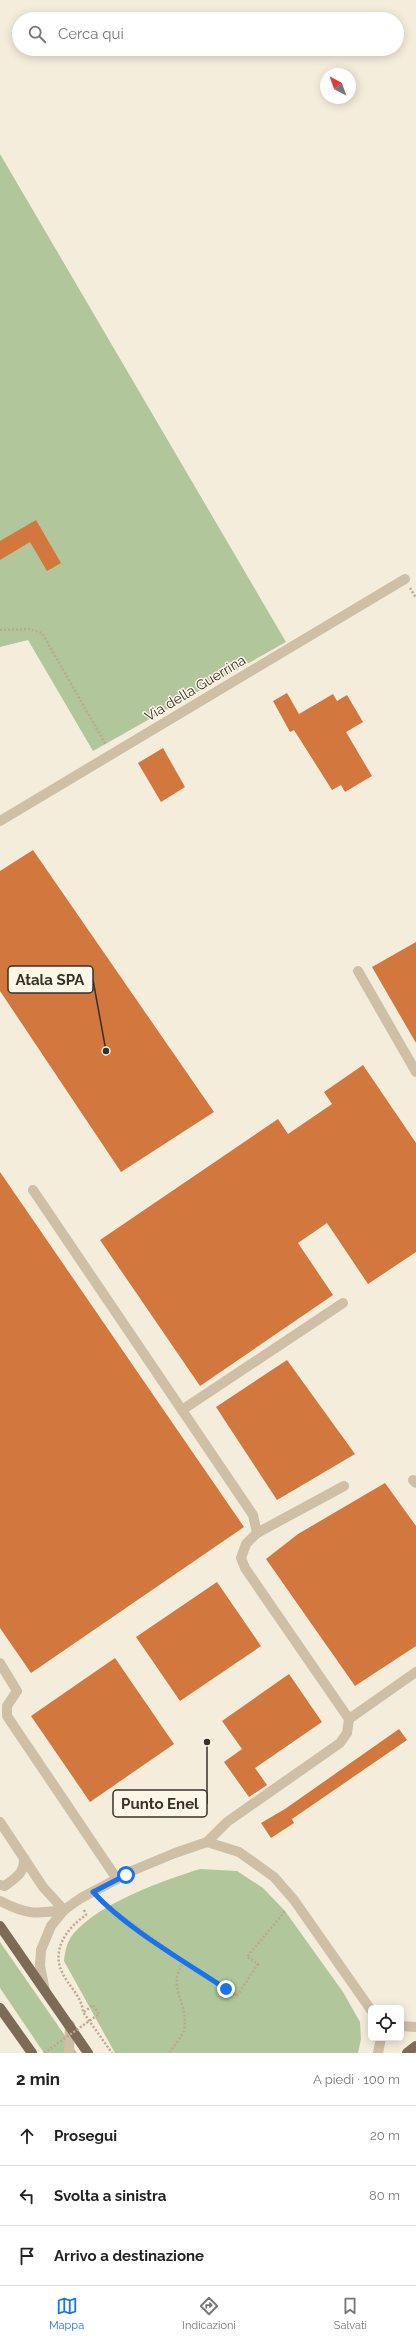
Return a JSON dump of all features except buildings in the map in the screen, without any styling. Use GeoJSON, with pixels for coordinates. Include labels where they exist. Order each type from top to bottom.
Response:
{"type":"FeatureCollection","features":[{"type":"Feature","properties":{"kind":"main road"},"geometry":{"type":"LineString","coordinates":[[0,1926],[88,2053]]}},
{"type":"Feature","properties":{"kind":"main road"},"geometry":{"type":"LineString","coordinates":[[0,2008],[32,2053]]}},
{"type":"Feature","properties":{"kind":"main road"},"geometry":{"type":"LineString","coordinates":[[407,2053],[416,2046]]}},
{"type":"Feature","properties":{"kind":"street","name":"Via della Guerrina"},"geometry":{"type":"LineString","coordinates":[[0,821],[404,579]]}},
{"type":"Feature","properties":{"kind":"street"},"geometry":{"type":"LineString","coordinates":[[358,971],[416,1072]]}},
{"type":"Feature","properties":{"kind":"street"},"geometry":{"type":"LineString","coordinates":[[33,1190],[253,1515],[257,1533]]}},
{"type":"Feature","properties":{"kind":"street"},"geometry":{"type":"LineString","coordinates":[[182,1410],[343,1303]]}},
{"type":"Feature","properties":{"kind":"street"},"geometry":{"type":"LineString","coordinates":[[45,1992],[40,1966],[41,1950],[51,1926],[64,1910],[78,1900],[117,1879],[175,1852],[207,1842],[227,1822],[340,1743],[347,1733],[349,1719],[245,1568],[241,1558],[246,1544],[257,1533],[344,1486]]}},
{"type":"Feature","properties":{"kind":"street"},"geometry":{"type":"LineString","coordinates":[[0,1663],[17,1691],[7,1706],[7,1716],[117,1879]]}},
{"type":"Feature","properties":{"kind":"street"},"geometry":{"type":"LineString","coordinates":[[349,1719],[416,1672]]}},
{"type":"Feature","properties":{"kind":"street"},"geometry":{"type":"LineString","coordinates":[[0,1822],[44,1887],[64,1910]]}},
{"type":"Feature","properties":{"kind":"street"},"geometry":{"type":"LineString","coordinates":[[207,1842],[239,1852],[257,1863],[274,1877],[294,1900],[368,2006]]}},
{"type":"Feature","properties":{"kind":"street"},"geometry":{"type":"LineString","coordinates":[[0,1885],[5,1886],[20,1875],[24,1867],[24,1858]]}},
{"type":"Feature","properties":{"kind":"street"},"geometry":{"type":"LineString","coordinates":[[0,1901],[17,1910],[35,1914],[64,1910]]}},
{"type":"Feature","properties":{"kind":"street"},"geometry":{"type":"LineString","coordinates":[[69,2053],[70,2025]]}},
{"type":"Feature","properties":{"kind":"street"},"geometry":{"type":"LineString","coordinates":[[404,2026],[416,2026]]}},
{"type":"Feature","properties":{"kind":"street"},"geometry":{"type":"LineString","coordinates":[[378,2053],[380,2041]]}},
{"type":"Feature","properties":{"kind":"path"},"geometry":{"type":"LineString","coordinates":[[0,630],[30,630],[42,633],[112,754]]}},
{"type":"Feature","properties":{"kind":"path"},"geometry":{"type":"LineString","coordinates":[[93,1892],[114,1912],[237,1996],[258,1964],[247,1957],[294,1900]]}},
{"type":"Feature","properties":{"kind":"path"},"geometry":{"type":"LineString","coordinates":[[78,1900],[86,1915],[71,1926],[64,1936],[59,1953],[59,1962],[62,1972],[83,2004],[83,2012],[112,2053]]}},
{"type":"Feature","properties":{"kind":"path"},"geometry":{"type":"LineString","coordinates":[[169,2053],[184,2030],[184,2009],[176,1987],[179,1970],[184,1961]]}},
{"type":"Feature","properties":{"kind":"path"},"geometry":{"type":"LineString","coordinates":[[44,2053],[99,2014],[93,2005],[83,2012]]}},
{"type":"Feature","properties":{"kind":"green space"},"geometry":{"type":"Polygon","coordinates":[[[0,154],[286,642],[93,751],[28,640],[0,647],[0,154]]]}},
{"type":"Feature","properties":{"kind":"green space"},"geometry":{"type":"Polygon","coordinates":[[[200,1869],[237,1871],[263,1888],[285,1911],[343,1992],[360,2022],[361,2039],[358,2053],[115,2053],[64,1961],[68,1943],[74,1933],[85,1922],[115,1903],[132,1894],[200,1869]]]}},
{"type":"Feature","properties":{"kind":"green space"},"geometry":{"type":"Polygon","coordinates":[[[0,1942],[77,2053],[44,2053],[0,1988],[0,1942]]]}},
{"type":"Feature","properties":{"kind":"place","name":"Atala SPA"},"geometry":{"type":"Point","coordinates":[106,1051]}},
{"type":"Feature","properties":{"kind":"place","name":"Punto Enel"},"geometry":{"type":"Point","coordinates":[207,1742]}},
{"type":"Feature","properties":{"kind":"route"},"geometry":{"type":"LineString","coordinates":[[126,1875],[93,1892],[104,1904],[130,1924],[226,1989]]}}]}
